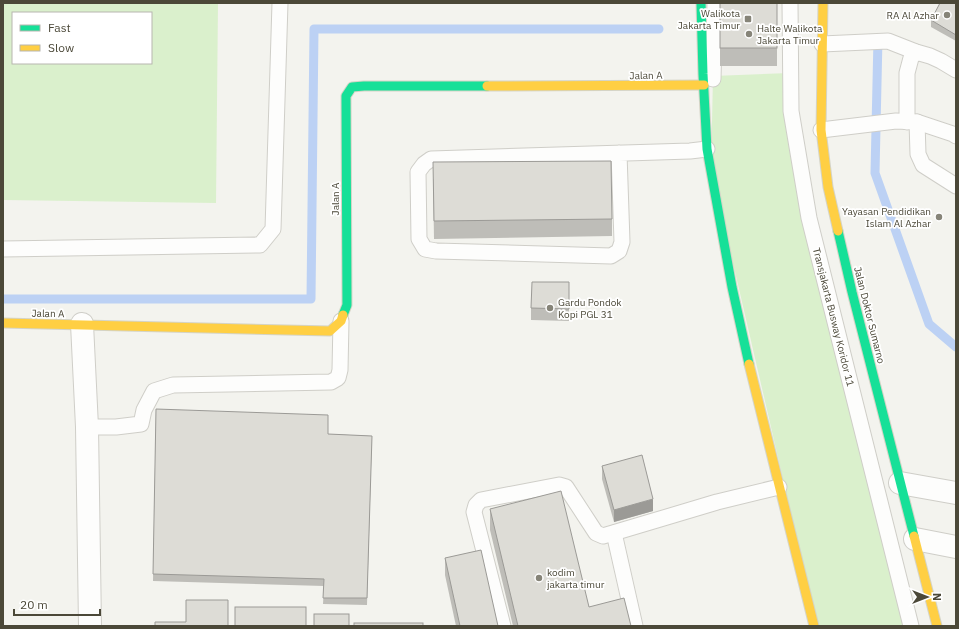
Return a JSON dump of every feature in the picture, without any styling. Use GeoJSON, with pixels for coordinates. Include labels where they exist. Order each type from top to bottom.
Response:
{"type":"FeatureCollection","features":[{"type":"Feature","properties":{"kind":"main road"},"geometry":{"type":"LineString","coordinates":[[701,3],[707,149],[734,297],[756,394],[814,626]]}},
{"type":"Feature","properties":{"kind":"main road","name":"Jalan Doktor Sumarno"},"geometry":{"type":"LineString","coordinates":[[823,3],[821,130],[828,187],[852,292],[937,626]]}},
{"type":"Feature","properties":{"kind":"main road","name":"Jalan A"},"geometry":{"type":"LineString","coordinates":[[3,323],[330,331],[341,321],[347,305],[346,96],[352,87],[704,85]]}},
{"type":"Feature","properties":{"kind":"street"},"geometry":{"type":"LineString","coordinates":[[82,324],[87,427],[90,626]]}},
{"type":"Feature","properties":{"kind":"street"},"geometry":{"type":"LineString","coordinates":[[900,482],[956,493]]}},
{"type":"Feature","properties":{"kind":"street"},"geometry":{"type":"LineString","coordinates":[[915,539],[956,547]]}},
{"type":"Feature","properties":{"kind":"lane"},"geometry":{"type":"LineString","coordinates":[[3,249],[260,245],[273,229],[280,3]]}},
{"type":"Feature","properties":{"kind":"lane"},"geometry":{"type":"LineString","coordinates":[[711,168],[715,3]]}},
{"type":"Feature","properties":{"kind":"lane","name":"Transjakarta Busway Koridor 11"},"geometry":{"type":"LineString","coordinates":[[790,3],[791,111],[809,218],[911,626]]}},
{"type":"Feature","properties":{"kind":"lane"},"geometry":{"type":"LineString","coordinates":[[822,44],[888,41],[930,56],[956,70]]}},
{"type":"Feature","properties":{"kind":"lane"},"geometry":{"type":"LineString","coordinates":[[916,52],[911,58],[907,73],[912,122],[918,154],[923,166],[956,186]]}},
{"type":"Feature","properties":{"kind":"lane"},"geometry":{"type":"LineString","coordinates":[[821,130],[896,121],[912,122],[956,136]]}},
{"type":"Feature","properties":{"kind":"lane"},"geometry":{"type":"LineString","coordinates":[[619,153],[622,242],[619,251],[610,256],[436,251],[425,249],[419,240],[418,172],[424,164],[431,159],[619,153],[690,151],[707,149]]}},
{"type":"Feature","properties":{"kind":"lane"},"geometry":{"type":"LineString","coordinates":[[87,427],[116,427],[141,424],[144,410],[154,391],[173,385],[331,382],[338,378],[340,370],[341,321]]}},
{"type":"Feature","properties":{"kind":"lane"},"geometry":{"type":"LineString","coordinates":[[503,626],[474,512],[476,504],[481,500],[560,485],[566,487],[596,533],[603,536],[717,502],[779,487]]}},
{"type":"Feature","properties":{"kind":"lane"},"geometry":{"type":"LineString","coordinates":[[614,533],[635,626]]}},
{"type":"Feature","properties":{"kind":"green space"},"geometry":{"type":"Polygon","coordinates":[[[3,3],[218,3],[216,203],[3,200],[3,3]]]}},
{"type":"Feature","properties":{"kind":"green space"},"geometry":{"type":"Polygon","coordinates":[[[790,73],[791,111],[915,626],[817,626],[711,168],[713,76],[790,73]]]}},
{"type":"Feature","properties":{"kind":"building","name":"Halte Walikota Jakarta Timur"},"geometry":{"type":"Polygon","coordinates":[[[720,3],[777,3],[777,48],[720,48],[720,3]]]}},
{"type":"Feature","properties":{"kind":"building","name":"RA Al Azhar"},"geometry":{"type":"Polygon","coordinates":[[[940,3],[956,3],[956,35],[931,20],[940,3]]]}},
{"type":"Feature","properties":{"kind":"building"},"geometry":{"type":"Polygon","coordinates":[[[611,161],[612,219],[434,221],[433,162],[611,161]]]}},
{"type":"Feature","properties":{"kind":"building"},"geometry":{"type":"Polygon","coordinates":[[[532,282],[569,282],[569,309],[531,308],[532,282]]]}},
{"type":"Feature","properties":{"kind":"building"},"geometry":{"type":"Polygon","coordinates":[[[156,409],[328,415],[328,434],[372,436],[367,598],[323,598],[324,579],[153,574],[156,409]]]}},
{"type":"Feature","properties":{"kind":"building"},"geometry":{"type":"Polygon","coordinates":[[[642,455],[653,499],[614,510],[602,466],[642,455]]]}},
{"type":"Feature","properties":{"kind":"building","name":"kodim jakarta timur"},"geometry":{"type":"Polygon","coordinates":[[[561,491],[589,607],[624,598],[631,626],[518,626],[490,509],[561,491]]]}},
{"type":"Feature","properties":{"kind":"building"},"geometry":{"type":"Polygon","coordinates":[[[481,550],[498,626],[460,626],[445,558],[481,550]]]}},
{"type":"Feature","properties":{"kind":"building"},"geometry":{"type":"Polygon","coordinates":[[[186,600],[228,600],[228,626],[155,626],[155,622],[186,622],[186,600]]]}},
{"type":"Feature","properties":{"kind":"building"},"geometry":{"type":"Polygon","coordinates":[[[235,607],[306,607],[306,626],[235,626],[235,607]]]}},
{"type":"Feature","properties":{"kind":"building"},"geometry":{"type":"Polygon","coordinates":[[[314,614],[349,614],[349,626],[314,626],[314,614]]]}},
{"type":"Feature","properties":{"kind":"building"},"geometry":{"type":"Polygon","coordinates":[[[354,623],[423,623],[423,626],[354,626],[354,623]]]}},
{"type":"Feature","properties":{"kind":"waterway"},"geometry":{"type":"LineString","coordinates":[[3,299],[311,299],[314,29],[659,29]]}},
{"type":"Feature","properties":{"kind":"waterway"},"geometry":{"type":"LineString","coordinates":[[878,38],[875,173],[929,324],[956,347]]}},
{"type":"Feature","properties":{"kind":"traffic: fast"},"geometry":{"type":"LineString","coordinates":[[701,3],[707,149],[732,287],[749,364]]}},
{"type":"Feature","properties":{"kind":"traffic: fast"},"geometry":{"type":"LineString","coordinates":[[343,315],[347,305],[346,96],[352,87],[364,86],[487,86]]}},
{"type":"Feature","properties":{"kind":"traffic: fast"},"geometry":{"type":"LineString","coordinates":[[838,231],[914,536]]}},
{"type":"Feature","properties":{"kind":"traffic: slow"},"geometry":{"type":"LineString","coordinates":[[823,3],[821,130],[828,187],[838,231]]}},
{"type":"Feature","properties":{"kind":"traffic: slow"},"geometry":{"type":"LineString","coordinates":[[487,86],[704,85]]}},
{"type":"Feature","properties":{"kind":"traffic: slow"},"geometry":{"type":"LineString","coordinates":[[3,323],[330,331],[341,321],[343,315]]}},
{"type":"Feature","properties":{"kind":"traffic: slow"},"geometry":{"type":"LineString","coordinates":[[749,364],[814,626]]}},
{"type":"Feature","properties":{"kind":"traffic: slow"},"geometry":{"type":"LineString","coordinates":[[914,536],[937,626]]}},
{"type":"Feature","properties":{"kind":"place","name":"RA Al Azhar"},"geometry":{"type":"Point","coordinates":[947,15]}},
{"type":"Feature","properties":{"kind":"place","name":"Walikota Jakarta Timur"},"geometry":{"type":"Point","coordinates":[748,19]}},
{"type":"Feature","properties":{"kind":"place","name":"Halte Walikota Jakarta Timur"},"geometry":{"type":"Point","coordinates":[749,34]}},
{"type":"Feature","properties":{"kind":"place","name":"Yayasan Pendidikan Islam Al Azhar"},"geometry":{"type":"Point","coordinates":[939,217]}},
{"type":"Feature","properties":{"kind":"place","name":"Gardu Pondok Kopi PGL 31"},"geometry":{"type":"Point","coordinates":[550,308]}},
{"type":"Feature","properties":{"kind":"place","name":"kodim jakarta timur"},"geometry":{"type":"Point","coordinates":[539,578]}}]}
